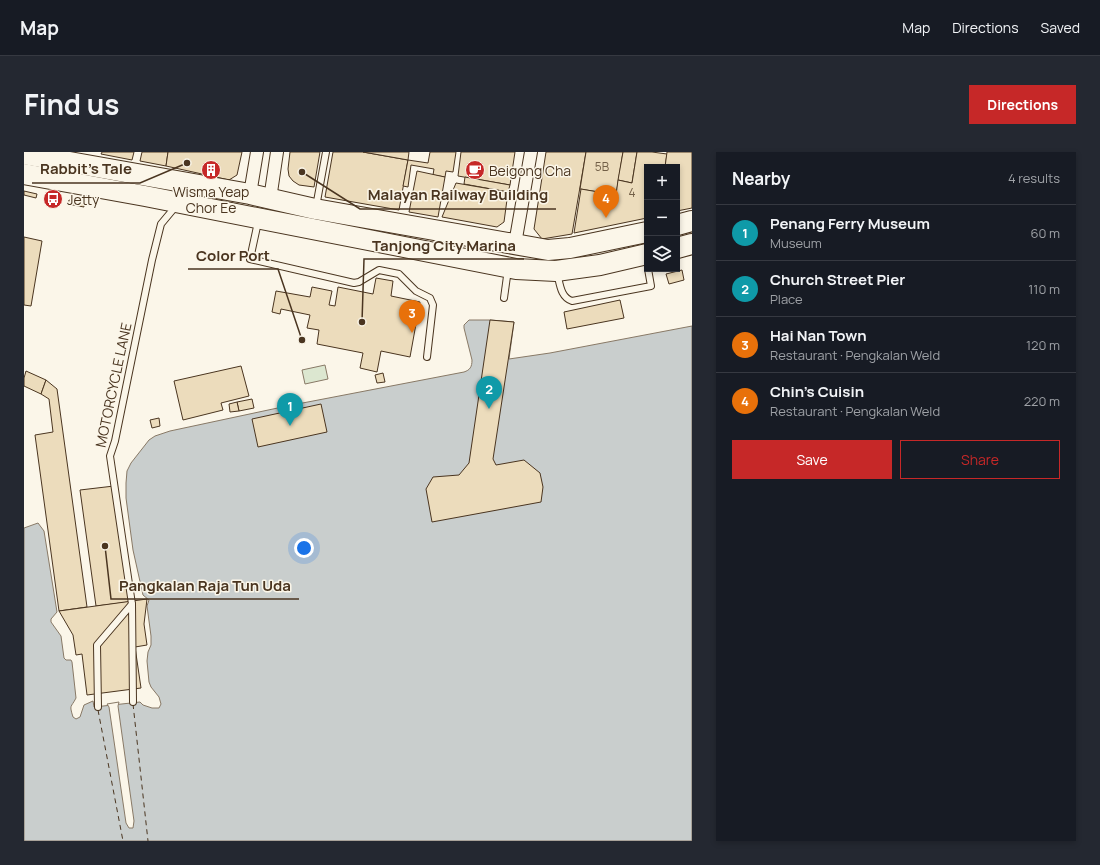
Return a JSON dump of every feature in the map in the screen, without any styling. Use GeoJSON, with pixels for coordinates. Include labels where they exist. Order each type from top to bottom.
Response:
{"type":"FeatureCollection","features":[{"type":"Feature","properties":{"kind":"main road"},"geometry":{"type":"LineString","coordinates":[[31,154],[181,193],[258,218],[508,268],[535,271],[556,271],[644,261]]}},
{"type":"Feature","properties":{"kind":"main road"},"geometry":{"type":"LineString","coordinates":[[24,174],[181,193],[250,194],[315,209],[548,250],[570,248],[621,233],[644,232]]}},
{"type":"Feature","properties":{"kind":"main road"},"geometry":{"type":"LineString","coordinates":[[680,224],[692,222]]}},
{"type":"Feature","properties":{"kind":"main road"},"geometry":{"type":"LineString","coordinates":[[680,247],[692,244]]}},
{"type":"Feature","properties":{"kind":"street"},"geometry":{"type":"LineString","coordinates":[[250,194],[257,152]]}},
{"type":"Feature","properties":{"kind":"street"},"geometry":{"type":"LineString","coordinates":[[270,199],[277,152]]}},
{"type":"Feature","properties":{"kind":"street"},"geometry":{"type":"LineString","coordinates":[[515,244],[531,152]]}},
{"type":"Feature","properties":{"kind":"lane"},"geometry":{"type":"LineString","coordinates":[[315,209],[318,202],[326,152]]}},
{"type":"Feature","properties":{"kind":"lane","name":"MOTORCYCLE LANE"},"geometry":{"type":"LineString","coordinates":[[133,702],[132,604],[110,456],[115,441],[152,260],[161,224],[181,193]]}},
{"type":"Feature","properties":{"kind":"lane"},"geometry":{"type":"LineString","coordinates":[[258,218],[250,260],[354,283],[359,282],[379,270],[399,274],[416,290],[430,298],[434,305],[427,357]]}},
{"type":"Feature","properties":{"kind":"lane"},"geometry":{"type":"LineString","coordinates":[[504,298],[508,268]]}},
{"type":"Feature","properties":{"kind":"lane"},"geometry":{"type":"LineString","coordinates":[[556,271],[564,296],[572,301],[651,286],[648,272]]}},
{"type":"Feature","properties":{"kind":"lane"},"geometry":{"type":"LineString","coordinates":[[98,707],[96,645],[132,604]]}},
{"type":"Feature","properties":{"kind":"green space"},"geometry":{"type":"Polygon","coordinates":[[[325,365],[328,379],[305,384],[302,370],[325,365]]]}},
{"type":"Feature","properties":{"kind":"shaded area"},"geometry":{"type":"Polygon","coordinates":[[[469,320],[514,322],[509,359],[550,353],[692,326],[692,841],[24,841],[24,528],[38,523],[44,531],[57,612],[51,619],[51,622],[61,636],[64,658],[66,660],[71,660],[72,662],[76,698],[71,708],[73,717],[76,719],[80,717],[84,705],[93,701],[94,707],[140,702],[143,705],[152,708],[159,708],[161,704],[159,697],[149,682],[147,661],[148,652],[151,645],[147,606],[149,600],[143,595],[133,550],[126,498],[127,471],[131,463],[149,440],[155,436],[170,431],[287,406],[464,372],[470,368],[472,362],[464,328],[464,325],[469,320]]]}},
{"type":"Feature","properties":{"kind":"pier"},"geometry":{"type":"Polygon","coordinates":[[[119,702],[118,706],[134,821],[133,828],[129,828],[126,823],[109,707],[107,704],[119,702]]]}},
{"type":"Feature","properties":{"kind":"building"},"geometry":{"type":"Polygon","coordinates":[[[102,152],[134,152],[132,160],[101,154],[102,152]]]}},
{"type":"Feature","properties":{"kind":"building"},"geometry":{"type":"Polygon","coordinates":[[[142,152],[168,152],[166,166],[140,161],[142,152]]]}},
{"type":"Feature","properties":{"kind":"building","name":"Wisma Yeap Chor Ee"},"geometry":{"type":"Polygon","coordinates":[[[168,152],[242,152],[237,175],[229,180],[166,166],[168,152]]]}},
{"type":"Feature","properties":{"kind":"building"},"geometry":{"type":"Polygon","coordinates":[[[290,152],[320,152],[314,187],[299,185],[289,176],[288,169],[290,152]]]}},
{"type":"Feature","properties":{"kind":"building"},"geometry":{"type":"Polygon","coordinates":[[[333,152],[363,152],[408,160],[399,210],[325,197],[333,152]]]}},
{"type":"Feature","properties":{"kind":"building"},"geometry":{"type":"Polygon","coordinates":[[[363,152],[409,152],[408,160],[363,152]]]}},
{"type":"Feature","properties":{"kind":"building"},"geometry":{"type":"Polygon","coordinates":[[[430,152],[456,152],[453,172],[446,171],[445,177],[433,175],[434,169],[411,165],[408,187],[403,186],[408,160],[428,163],[430,152]]]}},
{"type":"Feature","properties":{"kind":"building"},"geometry":{"type":"Polygon","coordinates":[[[461,152],[515,152],[510,185],[458,176],[461,152]]]}},
{"type":"Feature","properties":{"kind":"building"},"geometry":{"type":"Polygon","coordinates":[[[546,152],[586,152],[572,234],[542,239],[534,229],[546,152]]]}},
{"type":"Feature","properties":{"kind":"building"},"geometry":{"type":"Polygon","coordinates":[[[586,152],[623,152],[616,195],[580,189],[586,152]]]}},
{"type":"Feature","properties":{"kind":"building"},"geometry":{"type":"Polygon","coordinates":[[[623,152],[637,152],[632,183],[618,180],[623,152]]]}},
{"type":"Feature","properties":{"kind":"building"},"geometry":{"type":"Polygon","coordinates":[[[637,152],[667,154],[665,164],[644,164],[644,219],[574,233],[581,189],[616,195],[618,180],[632,183],[637,152]]]}},
{"type":"Feature","properties":{"kind":"building"},"geometry":{"type":"Polygon","coordinates":[[[667,152],[692,152],[692,208],[680,210],[680,164],[665,164],[667,152]]]}},
{"type":"Feature","properties":{"kind":"building"},"geometry":{"type":"Polygon","coordinates":[[[417,171],[445,177],[438,217],[409,212],[417,171]]]}},
{"type":"Feature","properties":{"kind":"building"},"geometry":{"type":"Polygon","coordinates":[[[465,177],[510,185],[508,192],[464,184],[465,177]]]}},
{"type":"Feature","properties":{"kind":"building"},"geometry":{"type":"Polygon","coordinates":[[[456,183],[508,192],[504,222],[497,227],[442,217],[456,183]]]}},
{"type":"Feature","properties":{"kind":"building"},"geometry":{"type":"Polygon","coordinates":[[[24,191],[37,194],[36,198],[24,195],[24,191]]]}},
{"type":"Feature","properties":{"kind":"building"},"geometry":{"type":"Polygon","coordinates":[[[46,195],[61,198],[60,202],[45,200],[46,195]]]}},
{"type":"Feature","properties":{"kind":"building"},"geometry":{"type":"Polygon","coordinates":[[[69,200],[84,203],[84,207],[68,204],[69,200]]]}},
{"type":"Feature","properties":{"kind":"building"},"geometry":{"type":"Polygon","coordinates":[[[24,237],[42,241],[31,306],[24,305],[24,237]]]}},
{"type":"Feature","properties":{"kind":"building"},"geometry":{"type":"Polygon","coordinates":[[[682,270],[684,280],[669,284],[666,274],[680,272],[682,270]]]}},
{"type":"Feature","properties":{"kind":"building"},"geometry":{"type":"Polygon","coordinates":[[[376,278],[393,281],[391,296],[420,302],[410,357],[381,351],[377,372],[360,368],[363,353],[317,344],[319,330],[307,328],[310,315],[281,309],[280,314],[272,312],[276,291],[310,297],[312,287],[332,291],[329,305],[335,306],[338,287],[373,294],[376,278]]]}},
{"type":"Feature","properties":{"kind":"building"},"geometry":{"type":"Polygon","coordinates":[[[620,300],[624,318],[567,329],[564,312],[620,300]]]}},
{"type":"Feature","properties":{"kind":"building"},"geometry":{"type":"Polygon","coordinates":[[[490,320],[514,322],[493,459],[496,465],[524,460],[540,473],[543,487],[541,502],[432,522],[426,489],[433,477],[459,475],[469,463],[490,320]]]}},
{"type":"Feature","properties":{"kind":"building"},"geometry":{"type":"Polygon","coordinates":[[[241,366],[249,396],[221,403],[223,410],[183,420],[174,381],[241,366]]]}},
{"type":"Feature","properties":{"kind":"building"},"geometry":{"type":"Polygon","coordinates":[[[26,371],[46,380],[41,394],[24,386],[26,371]]]}},
{"type":"Feature","properties":{"kind":"building"},"geometry":{"type":"Polygon","coordinates":[[[383,373],[385,382],[377,383],[375,375],[383,373]]]}},
{"type":"Feature","properties":{"kind":"building"},"geometry":{"type":"Polygon","coordinates":[[[46,380],[57,389],[87,607],[59,611],[35,435],[53,432],[49,399],[41,394],[46,380]]]}},
{"type":"Feature","properties":{"kind":"building"},"geometry":{"type":"Polygon","coordinates":[[[252,399],[254,408],[239,411],[237,402],[252,399]]]}},
{"type":"Feature","properties":{"kind":"building"},"geometry":{"type":"Polygon","coordinates":[[[237,402],[239,411],[230,412],[229,404],[237,402]]]}},
{"type":"Feature","properties":{"kind":"building"},"geometry":{"type":"Polygon","coordinates":[[[321,404],[327,432],[258,447],[252,419],[321,404]]]}},
{"type":"Feature","properties":{"kind":"building"},"geometry":{"type":"Polygon","coordinates":[[[159,418],[160,426],[152,428],[150,420],[159,418]]]}},
{"type":"Feature","properties":{"kind":"building"},"geometry":{"type":"Polygon","coordinates":[[[114,486],[129,602],[96,606],[80,490],[114,486]]]}},
{"type":"Feature","properties":{"kind":"building"},"geometry":{"type":"Polygon","coordinates":[[[147,599],[144,624],[147,645],[135,647],[141,688],[87,695],[82,654],[76,655],[73,635],[59,611],[147,599]]]}},
{"type":"Feature","properties":{"kind":"ferry route"},"geometry":{"type":"LineString","coordinates":[[133,704],[148,841]]}},
{"type":"Feature","properties":{"kind":"ferry route"},"geometry":{"type":"LineString","coordinates":[[98,710],[123,841]]}},
{"type":"Feature","properties":{"kind":"place","name":"Rabbit’s Tale"},"geometry":{"type":"Point","coordinates":[187,163]}},
{"type":"Feature","properties":{"kind":"place","name":"Wisma Yeap Chor Ee"},"geometry":{"type":"Point","coordinates":[211,170]}},
{"type":"Feature","properties":{"kind":"place","name":"Beigong Cha"},"geometry":{"type":"Point","coordinates":[475,170]}},
{"type":"Feature","properties":{"kind":"place","name":"Malayan Railway Building"},"geometry":{"type":"Point","coordinates":[302,172]}},
{"type":"Feature","properties":{"kind":"place","name":"Jetty"},"geometry":{"type":"Point","coordinates":[53,199]}},
{"type":"Feature","properties":{"kind":"place","name":"Chin’s Cuisin"},"geometry":{"type":"Point","coordinates":[606,218]}},
{"type":"Feature","properties":{"kind":"place","name":"Tanjong City Marina"},"geometry":{"type":"Point","coordinates":[362,322]}},
{"type":"Feature","properties":{"kind":"place","name":"Hai Nan Town"},"geometry":{"type":"Point","coordinates":[412,333]}},
{"type":"Feature","properties":{"kind":"place","name":"Color Port"},"geometry":{"type":"Point","coordinates":[302,340]}},
{"type":"Feature","properties":{"kind":"place","name":"Church Street Pier"},"geometry":{"type":"Point","coordinates":[489,409]}},
{"type":"Feature","properties":{"kind":"place","name":"Penang Ferry Museum"},"geometry":{"type":"Point","coordinates":[290,426]}},
{"type":"Feature","properties":{"kind":"place","name":"Pangkalan Raja Tun Uda"},"geometry":{"type":"Point","coordinates":[105,546]}}]}
